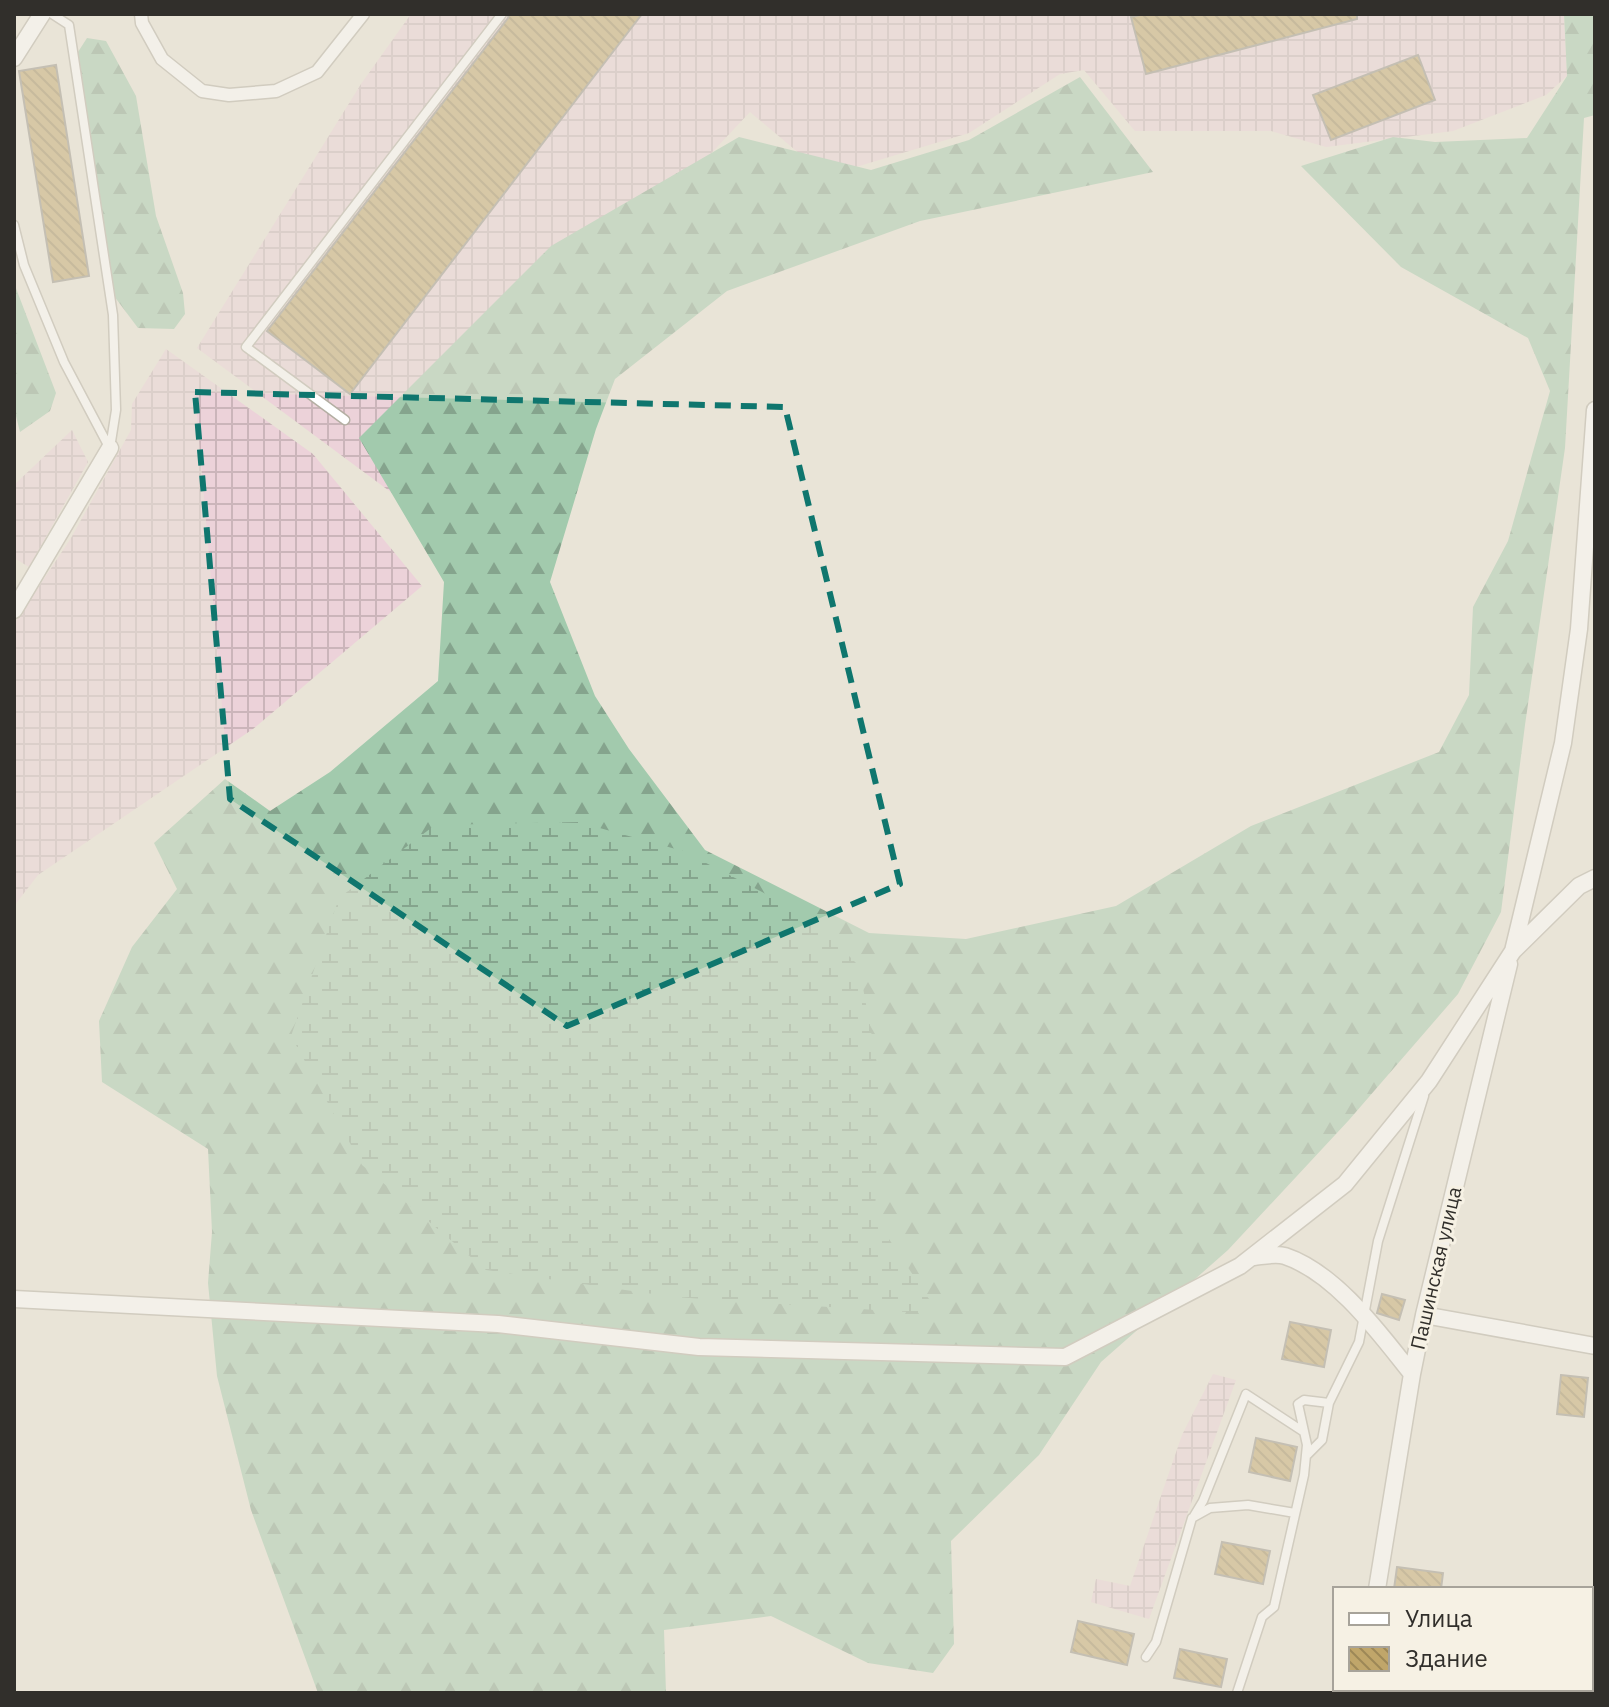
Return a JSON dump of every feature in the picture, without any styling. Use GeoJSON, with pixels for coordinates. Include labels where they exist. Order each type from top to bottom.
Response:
{"type":"FeatureCollection","features":[{"type":"Feature","properties":{"kind":"street"},"geometry":{"type":"LineString","coordinates":[[14,58],[42,14]]}},
{"type":"Feature","properties":{"kind":"street"},"geometry":{"type":"LineString","coordinates":[[141,14],[142,23],[162,59],[202,91],[229,95],[276,91],[317,72],[363,14]]}},
{"type":"Feature","properties":{"kind":"street","name":"Пашинская улица"},"geometry":{"type":"LineString","coordinates":[[1377,1587],[1424,1315],[1563,743],[1579,629],[1595,410]]}},
{"type":"Feature","properties":{"kind":"street"},"geometry":{"type":"LineString","coordinates":[[14,610],[110,448]]}},
{"type":"Feature","properties":{"kind":"street"},"geometry":{"type":"LineString","coordinates":[[14,1299],[498,1324],[699,1347],[1065,1357],[1240,1266],[1345,1184],[1429,1081],[1513,951],[1579,886],[1595,878]]}},
{"type":"Feature","properties":{"kind":"street"},"geometry":{"type":"LineString","coordinates":[[1252,1257],[1282,1255],[1313,1270],[1364,1314],[1412,1374]]}},
{"type":"Feature","properties":{"kind":"street"},"geometry":{"type":"LineString","coordinates":[[1424,1315],[1595,1346]]}},
{"type":"Feature","properties":{"kind":"lane"},"geometry":{"type":"LineString","coordinates":[[52,14],[69,25],[113,315],[116,410],[110,448]]}},
{"type":"Feature","properties":{"kind":"lane"},"geometry":{"type":"LineString","coordinates":[[345,420],[246,347],[502,14]]}},
{"type":"Feature","properties":{"kind":"lane"},"geometry":{"type":"LineString","coordinates":[[14,225],[24,265],[64,362],[110,448]]}},
{"type":"Feature","properties":{"kind":"lane"},"geometry":{"type":"LineString","coordinates":[[1306,1456],[1322,1440],[1329,1403],[1359,1342],[1378,1241],[1429,1081]]}},
{"type":"Feature","properties":{"kind":"lane"},"geometry":{"type":"LineString","coordinates":[[1146,1657],[1156,1642],[1192,1518],[1203,1501],[1246,1394],[1304,1432]]}},
{"type":"Feature","properties":{"kind":"lane"},"geometry":{"type":"LineString","coordinates":[[1237,1693],[1262,1617],[1274,1607],[1304,1475],[1307,1445],[1298,1404],[1304,1400],[1329,1403]]}},
{"type":"Feature","properties":{"kind":"lane"},"geometry":{"type":"LineString","coordinates":[[1192,1518],[1210,1508],[1248,1505],[1295,1513]]}},
{"type":"Feature","properties":{"kind":"highlighted area"},"geometry":{"type":"Polygon","coordinates":[[[195,392],[785,407],[900,884],[567,1026],[230,799],[195,392]]]}},
{"type":"Feature","properties":{"kind":"shaded area"},"geometry":{"type":"Polygon","coordinates":[[[411,14],[1564,14],[1567,76],[1546,95],[1453,131],[1326,147],[1271,131],[1135,131],[1084,70],[1060,74],[969,133],[826,176],[750,112],[392,493],[197,348],[361,84],[411,14]]]}},
{"type":"Feature","properties":{"kind":"shaded area"},"geometry":{"type":"Polygon","coordinates":[[[166,349],[313,454],[422,586],[253,729],[38,875],[14,906],[14,624],[71,538],[131,430],[132,404],[166,349]]]}},
{"type":"Feature","properties":{"kind":"shaded area"},"geometry":{"type":"Polygon","coordinates":[[[72,430],[88,462],[29,567],[14,558],[14,485],[72,430]]]}},
{"type":"Feature","properties":{"kind":"shaded area"},"geometry":{"type":"Polygon","coordinates":[[[1213,1374],[1236,1380],[1149,1619],[1091,1602],[1096,1579],[1130,1586],[1182,1435],[1213,1374]]]}},
{"type":"Feature","properties":{"kind":"green space"},"geometry":{"type":"Polygon","coordinates":[[[1564,14],[1595,14],[1595,115],[1584,118],[1565,448],[1501,912],[1458,994],[1349,1120],[1228,1250],[1101,1362],[1039,1455],[951,1541],[954,1644],[933,1673],[868,1663],[771,1616],[664,1630],[666,1693],[318,1693],[251,1510],[217,1376],[208,1283],[212,1232],[208,1149],[102,1082],[99,1021],[132,947],[177,889],[154,843],[225,779],[270,811],[330,772],[438,681],[444,582],[359,438],[551,246],[739,137],[871,170],[969,140],[1080,77],[1153,172],[920,221],[727,291],[615,379],[596,429],[550,582],[595,696],[629,749],[705,850],[869,933],[966,939],[1116,906],[1251,826],[1439,752],[1469,695],[1473,607],[1508,541],[1550,391],[1528,338],[1401,267],[1301,166],[1393,137],[1435,142],[1527,138],[1567,76],[1564,14]]]}},
{"type":"Feature","properties":{"kind":"green space"},"geometry":{"type":"Polygon","coordinates":[[[87,38],[106,41],[136,96],[156,216],[183,293],[185,314],[174,329],[138,328],[114,296],[78,52],[87,38]]]}},
{"type":"Feature","properties":{"kind":"green space"},"geometry":{"type":"Polygon","coordinates":[[[14,283],[56,393],[50,411],[20,432],[14,408],[14,283]]]}},
{"type":"Feature","properties":{"kind":"green space"},"geometry":{"type":"Polygon","coordinates":[[[578,822],[683,851],[810,917],[859,966],[879,1075],[875,1218],[939,1314],[674,1297],[486,1270],[362,1165],[291,1036],[339,898],[435,825],[578,822]]]}},
{"type":"Feature","properties":{"kind":"building"},"geometry":{"type":"Polygon","coordinates":[[[509,14],[642,14],[350,394],[267,331],[509,14]]]}},
{"type":"Feature","properties":{"kind":"building"},"geometry":{"type":"Polygon","coordinates":[[[1144,14],[1357,14],[1357,19],[1146,74],[1131,17],[1144,14]]]}},
{"type":"Feature","properties":{"kind":"building"},"geometry":{"type":"Polygon","coordinates":[[[1418,55],[1435,100],[1331,140],[1313,95],[1418,55]]]}},
{"type":"Feature","properties":{"kind":"building"},"geometry":{"type":"Polygon","coordinates":[[[56,65],[89,276],[53,282],[19,71],[56,65]]]}},
{"type":"Feature","properties":{"kind":"building"},"geometry":{"type":"Polygon","coordinates":[[[1382,1294],[1405,1300],[1399,1320],[1377,1313],[1382,1294]]]}},
{"type":"Feature","properties":{"kind":"building"},"geometry":{"type":"Polygon","coordinates":[[[1290,1322],[1331,1330],[1324,1367],[1282,1359],[1290,1322]]]}},
{"type":"Feature","properties":{"kind":"building"},"geometry":{"type":"Polygon","coordinates":[[[1561,1375],[1588,1378],[1584,1417],[1557,1414],[1561,1375]]]}},
{"type":"Feature","properties":{"kind":"building"},"geometry":{"type":"Polygon","coordinates":[[[1256,1438],[1297,1447],[1290,1481],[1249,1472],[1256,1438]]]}},
{"type":"Feature","properties":{"kind":"building"},"geometry":{"type":"Polygon","coordinates":[[[1222,1542],[1270,1551],[1263,1584],[1215,1574],[1222,1542]]]}},
{"type":"Feature","properties":{"kind":"building"},"geometry":{"type":"Polygon","coordinates":[[[1397,1567],[1443,1573],[1441,1587],[1394,1587],[1397,1567]]]}},
{"type":"Feature","properties":{"kind":"building"},"geometry":{"type":"Polygon","coordinates":[[[1078,1621],[1134,1634],[1127,1665],[1071,1652],[1078,1621]]]}},
{"type":"Feature","properties":{"kind":"building"},"geometry":{"type":"Polygon","coordinates":[[[1180,1649],[1227,1659],[1221,1687],[1174,1678],[1180,1649]]]}}]}
